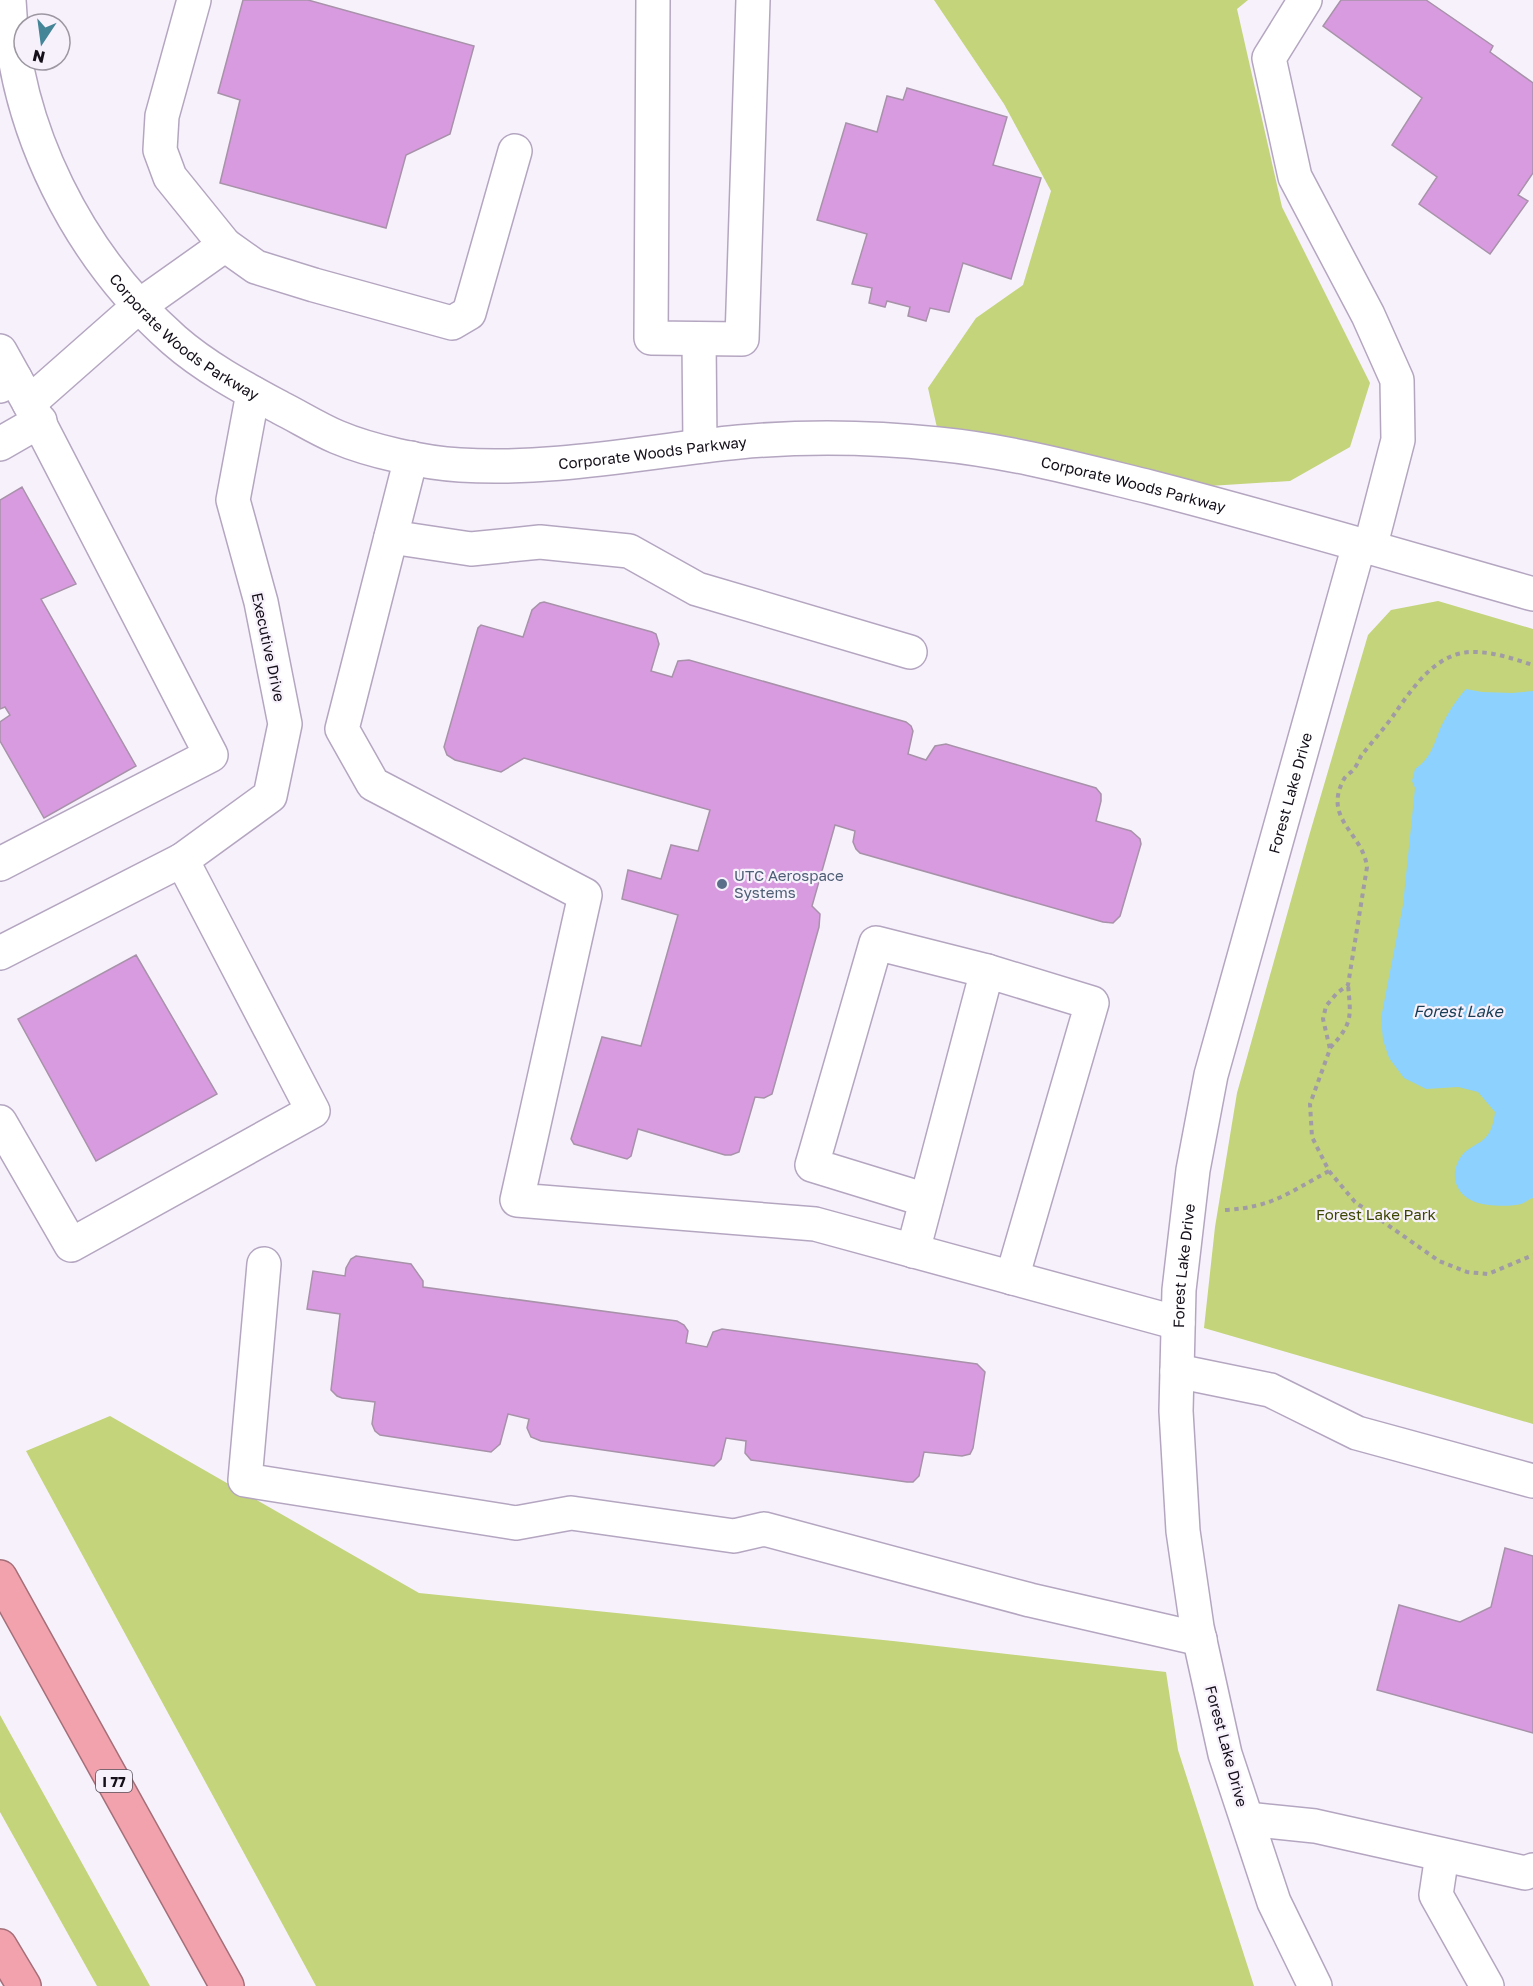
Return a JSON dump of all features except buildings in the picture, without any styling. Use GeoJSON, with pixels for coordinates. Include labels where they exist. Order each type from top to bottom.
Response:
{"type":"FeatureCollection","features":[{"type":"Feature","properties":{"kind":"highway","name":"I 77"},"geometry":{"type":"LineString","coordinates":[[0,1577],[227,1986]]}},
{"type":"Feature","properties":{"kind":"highway"},"geometry":{"type":"LineString","coordinates":[[0,1946],[24,1986]]}},
{"type":"Feature","properties":{"kind":"street"},"geometry":{"type":"LineString","coordinates":[[194,0],[162,116],[160,150],[170,177],[225,245],[256,267],[452,323],[469,314],[515,151]]}},
{"type":"Feature","properties":{"kind":"street"},"geometry":{"type":"LineString","coordinates":[[653,0],[651,338],[699,339],[742,339],[753,0]]}},
{"type":"Feature","properties":{"kind":"street","name":"Forest Lake Drive"},"geometry":{"type":"LineString","coordinates":[[1305,0],[1269,58],[1295,177],[1368,315],[1397,380],[1398,440],[1211,1075],[1193,1170],[1179,1290],[1176,1411],[1183,1531],[1200,1639],[1225,1754],[1274,1902],[1315,1986]]}},
{"type":"Feature","properties":{"kind":"street","name":"Corporate Woods Parkway"},"geometry":{"type":"LineString","coordinates":[[6,3],[22,91],[43,156],[69,210],[101,260],[139,306],[177,343],[222,375],[338,438],[411,458],[457,465],[522,466],[744,442],[841,439],[937,444],[1033,458],[1248,512],[1533,594]]}},
{"type":"Feature","properties":{"kind":"street"},"geometry":{"type":"LineString","coordinates":[[0,444],[17,388],[225,245]]}},
{"type":"Feature","properties":{"kind":"street"},"geometry":{"type":"LineString","coordinates":[[699,339],[700,446]]}},
{"type":"Feature","properties":{"kind":"street"},"geometry":{"type":"LineString","coordinates":[[0,864],[211,755],[17,388]]}},
{"type":"Feature","properties":{"kind":"street","name":"Executive Drive"},"geometry":{"type":"LineString","coordinates":[[0,954],[182,860],[270,796],[285,724],[261,602],[233,500],[253,393]]}},
{"type":"Feature","properties":{"kind":"street"},"geometry":{"type":"LineString","coordinates":[[411,458],[342,729],[373,784],[585,895],[517,1200],[815,1224],[1178,1323]]}},
{"type":"Feature","properties":{"kind":"street"},"geometry":{"type":"LineString","coordinates":[[391,537],[471,549],[540,542],[629,551],[697,589],[910,652]]}},
{"type":"Feature","properties":{"kind":"street"},"geometry":{"type":"LineString","coordinates":[[0,1122],[71,1245],[313,1112],[182,860]]}},
{"type":"Feature","properties":{"kind":"street"},"geometry":{"type":"LineString","coordinates":[[926,1200],[812,1165],[876,943],[987,971],[1092,1003],[1012,1278]]}},
{"type":"Feature","properties":{"kind":"street"},"geometry":{"type":"LineString","coordinates":[[913,1251],[987,971]]}},
{"type":"Feature","properties":{"kind":"street"},"geometry":{"type":"LineString","coordinates":[[264,1264],[245,1480],[516,1523],[571,1513],[734,1536],[764,1529],[1030,1600],[1200,1639]]}},
{"type":"Feature","properties":{"kind":"street"},"geometry":{"type":"LineString","coordinates":[[1177,1371],[1270,1390],[1357,1433],[1533,1481]]}},
{"type":"Feature","properties":{"kind":"street"},"geometry":{"type":"LineString","coordinates":[[1247,1819],[1315,1826],[1525,1873],[1533,1870]]}},
{"type":"Feature","properties":{"kind":"street"},"geometry":{"type":"LineString","coordinates":[[1442,1855],[1436,1895],[1487,1986]]}},
{"type":"Feature","properties":{"kind":"path"},"geometry":{"type":"LineString","coordinates":[[1533,665],[1510,657],[1473,652],[1459,654],[1437,665],[1415,685],[1361,756],[1355,768],[1345,777],[1337,802],[1339,811],[1342,822],[1362,849],[1367,867],[1348,984],[1351,1012],[1348,1026],[1330,1049],[1310,1104],[1312,1137],[1329,1171],[1355,1202],[1401,1237],[1448,1265],[1467,1272],[1488,1274],[1533,1255]]}},
{"type":"Feature","properties":{"kind":"path"},"geometry":{"type":"LineString","coordinates":[[1330,1049],[1323,1018],[1326,1006],[1348,984]]}},
{"type":"Feature","properties":{"kind":"path"},"geometry":{"type":"LineString","coordinates":[[1188,1212],[1238,1209],[1275,1201],[1329,1171]]}},
{"type":"Feature","properties":{"kind":"green space"},"geometry":{"type":"Polygon","coordinates":[[[934,0],[1248,0],[1237,9],[1282,207],[1370,383],[1350,447],[1290,481],[1209,486],[938,432],[928,388],[976,318],[1023,285],[1051,191],[1004,104],[934,0]]]}},
{"type":"Feature","properties":{"kind":"green space","name":"Forest Lake Park"},"geometry":{"type":"Polygon","coordinates":[[[1438,601],[1533,629],[1533,1424],[1204,1328],[1215,1227],[1237,1093],[1368,635],[1391,610],[1438,601]]]}},
{"type":"Feature","properties":{"kind":"green space"},"geometry":{"type":"Polygon","coordinates":[[[110,1416],[419,1593],[893,1641],[1166,1672],[1178,1750],[1254,1986],[316,1986],[26,1451],[110,1416]]]}},
{"type":"Feature","properties":{"kind":"green space"},"geometry":{"type":"Polygon","coordinates":[[[0,1715],[150,1986],[97,1986],[0,1812],[0,1715]]]}},
{"type":"Feature","properties":{"kind":"water","name":"Forest Lake"},"geometry":{"type":"Polygon","coordinates":[[[1466,689],[1512,693],[1533,691],[1533,1198],[1511,1206],[1475,1202],[1462,1194],[1456,1181],[1456,1168],[1459,1161],[1465,1152],[1488,1135],[1495,1112],[1478,1092],[1458,1087],[1426,1089],[1404,1078],[1389,1058],[1383,1040],[1381,1018],[1403,905],[1415,788],[1412,781],[1415,769],[1428,756],[1445,719],[1466,689]]]}},
{"type":"Feature","properties":{"kind":"place","name":"UTC Aerospace Systems"},"geometry":{"type":"Point","coordinates":[722,884]}}]}
